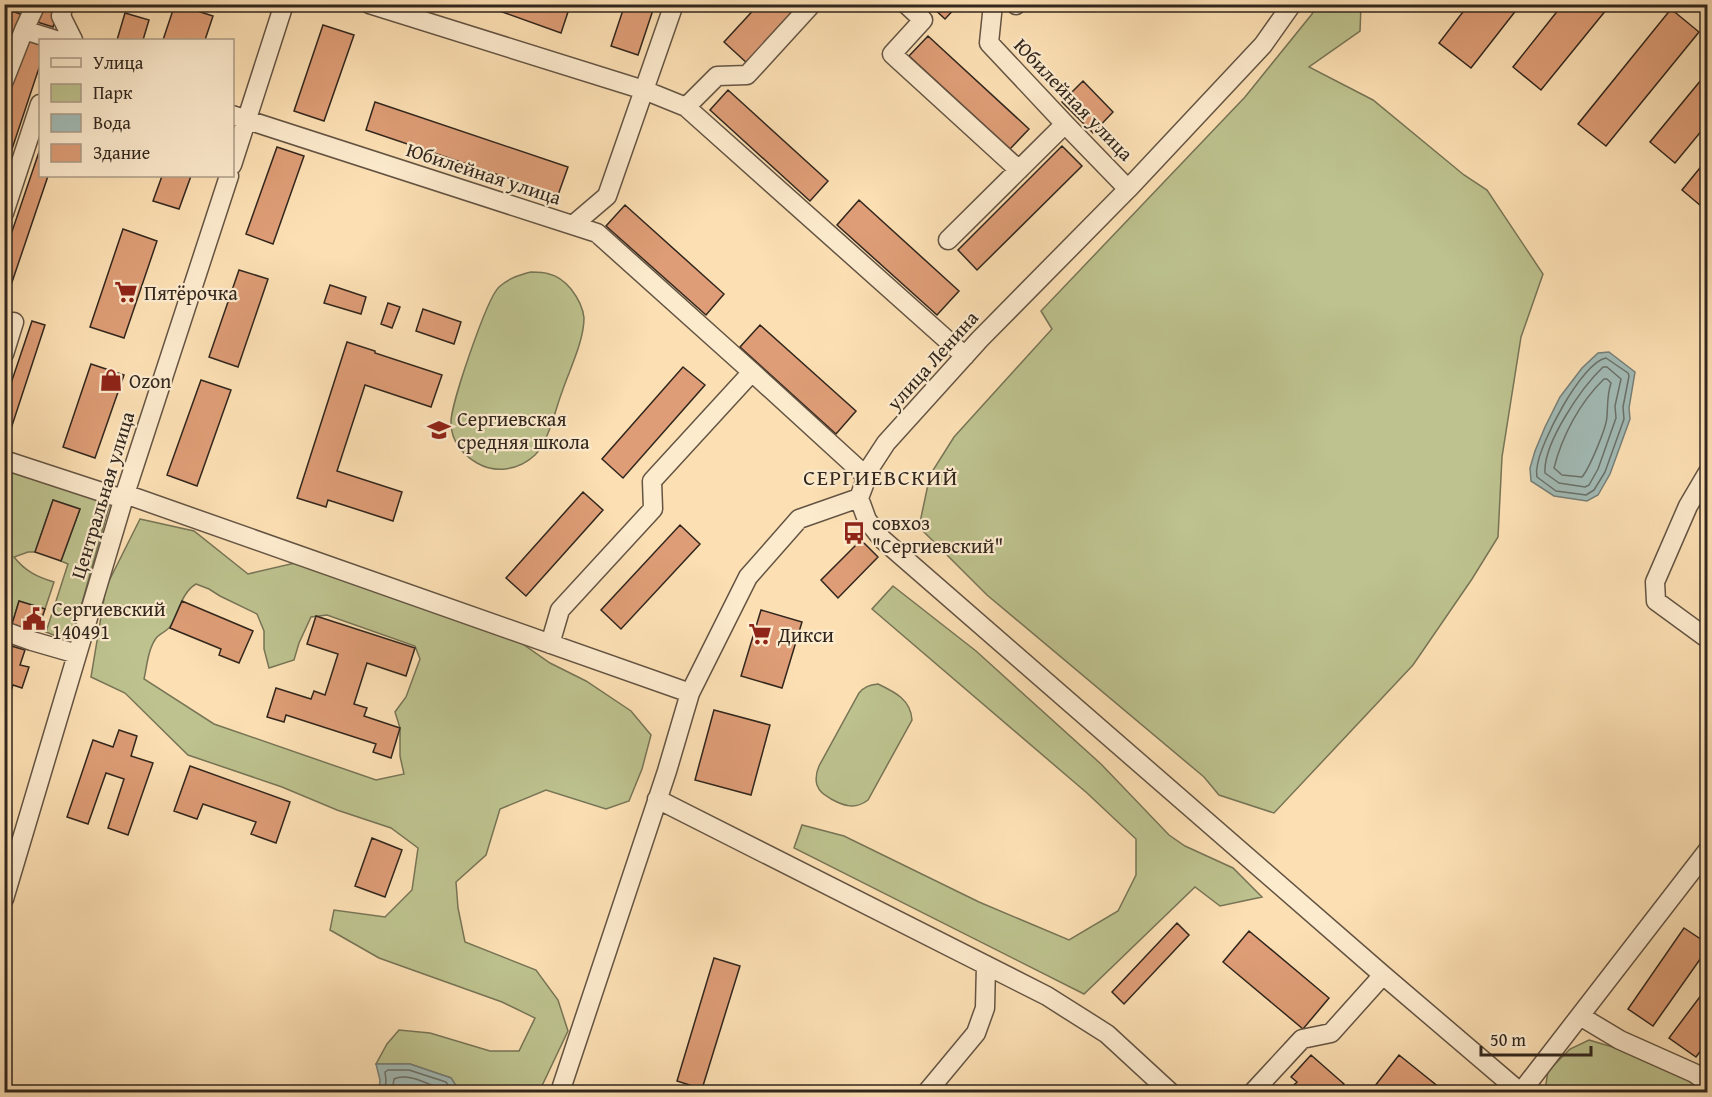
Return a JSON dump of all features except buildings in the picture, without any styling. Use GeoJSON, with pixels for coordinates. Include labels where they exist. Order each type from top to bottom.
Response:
{"type":"FeatureCollection","features":[{"type":"Feature","properties":{"kind":"street"},"geometry":{"type":"LineString","coordinates":[[4,81],[36,4]]}},
{"type":"Feature","properties":{"kind":"street"},"geometry":{"type":"LineString","coordinates":[[64,4],[61,16],[72,39]]}},
{"type":"Feature","properties":{"kind":"street"},"geometry":{"type":"LineString","coordinates":[[234,153],[240,118],[284,4]]}},
{"type":"Feature","properties":{"kind":"street"},"geometry":{"type":"LineString","coordinates":[[369,4],[644,90],[686,107],[965,356]]}},
{"type":"Feature","properties":{"kind":"street","name":"Юбилейная улица"},"geometry":{"type":"LineString","coordinates":[[240,118],[573,225],[607,196],[674,4]]}},
{"type":"Feature","properties":{"kind":"street"},"geometry":{"type":"LineString","coordinates":[[686,107],[717,76],[747,75],[812,4]]}},
{"type":"Feature","properties":{"kind":"street"},"geometry":{"type":"LineString","coordinates":[[906,4],[923,20],[892,54],[1019,170]]}},
{"type":"Feature","properties":{"kind":"street","name":"Юбилейная улица"},"geometry":{"type":"LineString","coordinates":[[993,4],[989,43],[1128,189]]}},
{"type":"Feature","properties":{"kind":"street","name":"улица Ленина"},"geometry":{"type":"LineString","coordinates":[[859,498],[871,466],[886,443],[965,356],[1128,189],[1263,45],[1292,4]]}},
{"type":"Feature","properties":{"kind":"street"},"geometry":{"type":"LineString","coordinates":[[24,30],[53,39]]}},
{"type":"Feature","properties":{"kind":"street"},"geometry":{"type":"LineString","coordinates":[[4,213],[39,108]]}},
{"type":"Feature","properties":{"kind":"street"},"geometry":{"type":"LineString","coordinates":[[948,240],[1065,124]]}},
{"type":"Feature","properties":{"kind":"street","name":"Центральная улица"},"geometry":{"type":"LineString","coordinates":[[4,899],[124,496],[229,177]]}},
{"type":"Feature","properties":{"kind":"street"},"geometry":{"type":"LineString","coordinates":[[573,225],[597,233],[867,477]]}},
{"type":"Feature","properties":{"kind":"street"},"geometry":{"type":"LineString","coordinates":[[4,354],[14,322]]}},
{"type":"Feature","properties":{"kind":"street"},"geometry":{"type":"LineString","coordinates":[[550,644],[560,610],[653,509],[652,482],[752,372]]}},
{"type":"Feature","properties":{"kind":"street"},"geometry":{"type":"LineString","coordinates":[[4,460],[124,496],[690,693]]}},
{"type":"Feature","properties":{"kind":"street"},"geometry":{"type":"LineString","coordinates":[[1707,472],[1688,506],[1655,582],[1656,601],[1707,639]]}},
{"type":"Feature","properties":{"kind":"street"},"geometry":{"type":"LineString","coordinates":[[560,1092],[667,771],[690,693],[748,577],[799,519],[859,498],[867,520],[882,539],[1383,975],[1521,1092],[1707,850]]}},
{"type":"Feature","properties":{"kind":"street"},"geometry":{"type":"LineString","coordinates":[[4,631],[77,654]]}},
{"type":"Feature","properties":{"kind":"street"},"geometry":{"type":"LineString","coordinates":[[657,799],[1047,996],[1107,1034],[1170,1092]]}},
{"type":"Feature","properties":{"kind":"street"},"geometry":{"type":"LineString","coordinates":[[927,1092],[976,1033],[985,1008],[986,965]]}},
{"type":"Feature","properties":{"kind":"street"},"geometry":{"type":"LineString","coordinates":[[1253,1092],[1302,1039],[1331,1033],[1383,975]]}},
{"type":"Feature","properties":{"kind":"street"},"geometry":{"type":"LineString","coordinates":[[1580,1016],[1620,1040],[1694,1072],[1707,1083]]}},
{"type":"Feature","properties":{"kind":"green space"},"geometry":{"type":"Polygon","coordinates":[[[1316,4],[1361,5],[1360,31],[1309,67],[1373,100],[1464,175],[1487,190],[1543,274],[1521,337],[1502,457],[1498,537],[1413,665],[1274,813],[1219,795],[1204,777],[987,595],[919,527],[930,475],[954,437],[1052,329],[1041,311],[1245,97],[1312,14],[1316,4]]]}},
{"type":"Feature","properties":{"kind":"green space"},"geometry":{"type":"Polygon","coordinates":[[[531,272],[552,275],[562,280],[571,289],[580,303],[584,318],[582,336],[551,425],[540,449],[529,460],[515,467],[492,469],[472,460],[459,447],[453,436],[452,413],[470,353],[493,295],[507,281],[531,272]]]}},
{"type":"Feature","properties":{"kind":"green space"},"geometry":{"type":"Polygon","coordinates":[[[4,467],[111,500],[71,642],[46,632],[68,564],[61,561],[80,509],[53,500],[35,552],[14,557],[32,573],[54,582],[45,609],[19,601],[12,624],[5,622],[4,467]]]}},
{"type":"Feature","properties":{"kind":"green space"},"geometry":{"type":"Polygon","coordinates":[[[140,519],[194,531],[248,574],[295,563],[517,640],[550,663],[586,681],[631,711],[651,735],[642,769],[629,801],[606,809],[546,790],[500,809],[486,855],[456,882],[458,908],[465,942],[536,970],[558,1000],[568,1031],[539,1092],[460,1092],[451,1078],[410,1064],[376,1064],[387,1044],[399,1030],[430,1033],[490,1051],[519,1051],[535,1018],[502,1002],[379,958],[330,930],[334,910],[385,917],[412,890],[418,848],[391,828],[188,755],[125,693],[91,677],[106,587],[140,519]],[[196,584],[187,592],[170,627],[154,641],[144,679],[214,724],[376,780],[404,774],[400,756],[400,728],[395,712],[406,697],[420,659],[415,646],[327,615],[311,617],[294,660],[269,668],[264,649],[264,631],[257,614],[196,584]]]}},
{"type":"Feature","properties":{"kind":"green space"},"geometry":{"type":"Polygon","coordinates":[[[893,586],[976,651],[1101,764],[1169,835],[1185,846],[1233,868],[1262,897],[1220,906],[1195,887],[1084,994],[794,848],[802,825],[844,836],[979,902],[1069,940],[1118,911],[1136,875],[1136,839],[1087,793],[872,609],[893,586]]]}},
{"type":"Feature","properties":{"kind":"green space"},"geometry":{"type":"Polygon","coordinates":[[[878,684],[905,702],[909,707],[912,720],[868,800],[859,805],[845,805],[823,794],[817,785],[817,771],[859,693],[867,687],[878,684]]]}},
{"type":"Feature","properties":{"kind":"green space"},"geometry":{"type":"Polygon","coordinates":[[[1589,1040],[1670,1066],[1705,1092],[1547,1092],[1545,1090],[1548,1071],[1570,1049],[1589,1040]]]}},
{"type":"Feature","properties":{"kind":"water"},"geometry":{"type":"Polygon","coordinates":[[[1609,352],[1635,372],[1629,408],[1630,419],[1610,474],[1598,495],[1587,501],[1554,496],[1531,481],[1530,468],[1535,451],[1560,397],[1582,368],[1598,353],[1609,352]]]}},
{"type":"Feature","properties":{"kind":"water"},"geometry":{"type":"Polygon","coordinates":[[[376,1064],[410,1064],[451,1078],[460,1092],[379,1092],[380,1080],[376,1064]]]}},
{"type":"Feature","properties":{"kind":"place","name":"Пятёрочка"},"geometry":{"type":"Point","coordinates":[126,292]}},
{"type":"Feature","properties":{"kind":"place","name":"Ozon"},"geometry":{"type":"Point","coordinates":[111,380]}},
{"type":"Feature","properties":{"kind":"place","name":"Сергиевская средняя школа"},"geometry":{"type":"Point","coordinates":[439,430]}},
{"type":"Feature","properties":{"kind":"place","name":"совхоз \"Сергиевский\""},"geometry":{"type":"Point","coordinates":[854,533]}},
{"type":"Feature","properties":{"kind":"place","name":"Сергиевский 140491"},"geometry":{"type":"Point","coordinates":[34,619]}},
{"type":"Feature","properties":{"kind":"place","name":"Дикси"},"geometry":{"type":"Point","coordinates":[760,634]}},
{"type":"Feature","properties":{"kind":"district","name":"СЕРГИЕВСКИЙ"},"geometry":{"type":"Point","coordinates":[881,477]}}]}
